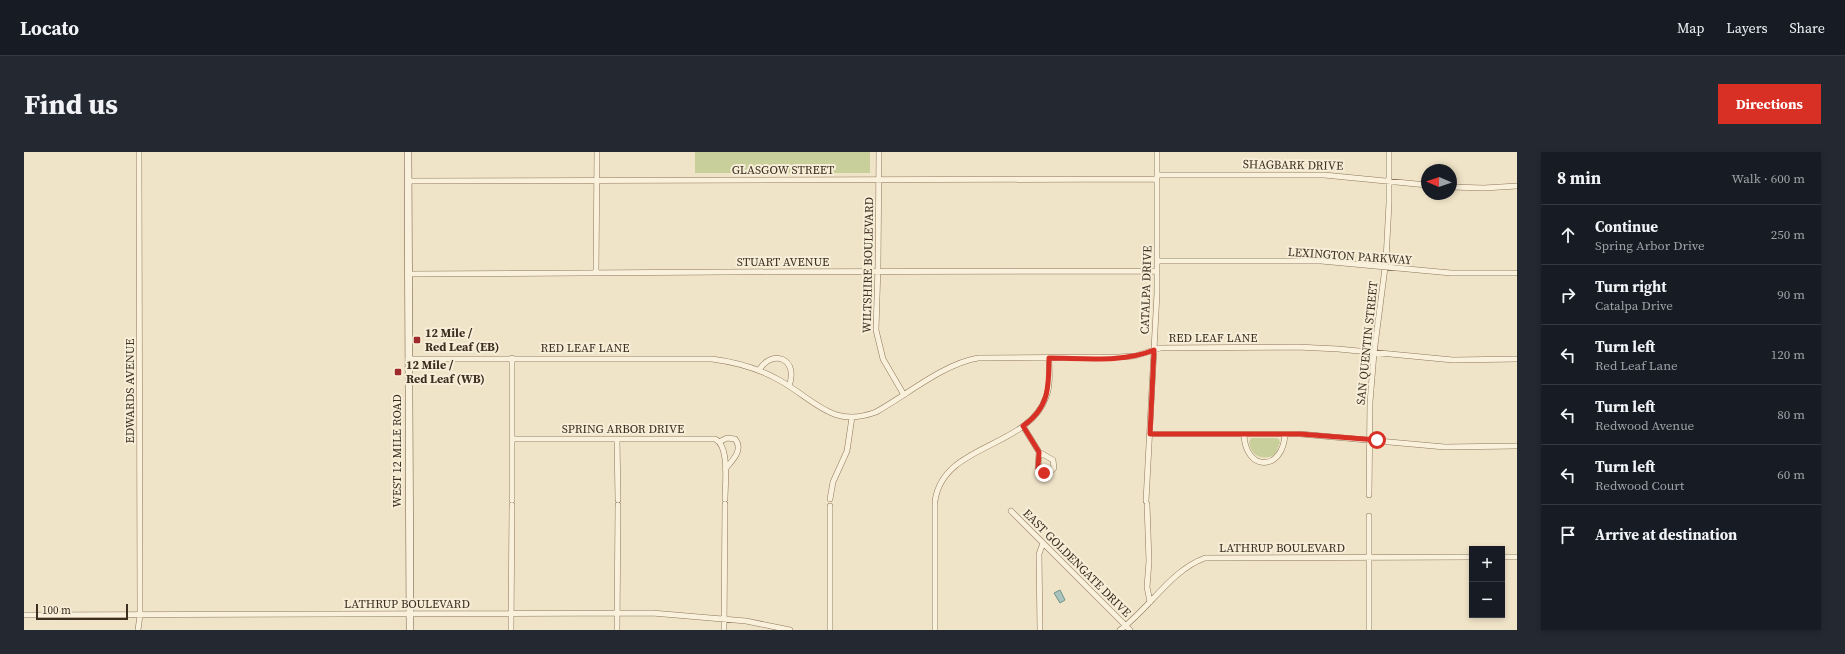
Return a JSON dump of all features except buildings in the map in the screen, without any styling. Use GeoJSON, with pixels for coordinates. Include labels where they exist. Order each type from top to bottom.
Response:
{"type":"FeatureCollection","features":[{"type":"Feature","properties":{"kind":"main road","name":"WEST 12 MILE ROAD"},"geometry":{"type":"LineString","coordinates":[[408,152],[410,630]]}},
{"type":"Feature","properties":{"kind":"street","name":"EDWARDS AVENUE"},"geometry":{"type":"LineString","coordinates":[[138,630],[140,615],[139,152]]}},
{"type":"Feature","properties":{"kind":"street"},"geometry":{"type":"LineString","coordinates":[[596,273],[597,152]]}},
{"type":"Feature","properties":{"kind":"street","name":"WILTSHIRE BOULEVARD"},"geometry":{"type":"LineString","coordinates":[[879,152],[878,272],[875,319],[877,340],[884,359],[904,395]]}},
{"type":"Feature","properties":{"kind":"street","name":"CATALPA DRIVE"},"geometry":{"type":"LineString","coordinates":[[1150,602],[1147,587],[1149,561],[1146,502],[1157,272],[1157,152]]}},
{"type":"Feature","properties":{"kind":"street","name":"SAN QUENTIN STREET"},"geometry":{"type":"LineString","coordinates":[[1369,495],[1369,440],[1374,353],[1385,267],[1389,152]]}},
{"type":"Feature","properties":{"kind":"street","name":"SHAGBARK DRIVE"},"geometry":{"type":"LineString","coordinates":[[1157,177],[1298,174],[1352,176],[1421,184]]}},
{"type":"Feature","properties":{"kind":"street","name":"GLASGOW STREET"},"geometry":{"type":"LineString","coordinates":[[408,181],[879,180],[1157,177]]}},
{"type":"Feature","properties":{"kind":"street"},"geometry":{"type":"LineString","coordinates":[[1457,187],[1496,188],[1517,186]]}},
{"type":"Feature","properties":{"kind":"street","name":"LEXINGTON PARKWAY"},"geometry":{"type":"LineString","coordinates":[[1157,261],[1311,261],[1451,273],[1517,273]]}},
{"type":"Feature","properties":{"kind":"street","name":"STUART AVENUE"},"geometry":{"type":"LineString","coordinates":[[408,274],[685,271],[1157,272]]}},
{"type":"Feature","properties":{"kind":"street","name":"RED LEAF LANE"},"geometry":{"type":"LineString","coordinates":[[408,359],[696,357],[734,363],[759,370],[789,386],[826,411],[843,417],[852,417],[876,412],[948,369],[969,359],[987,357],[1124,357],[1143,354],[1160,348],[1297,347],[1338,349],[1453,360],[1517,359]]}},
{"type":"Feature","properties":{"kind":"street"},"geometry":{"type":"LineString","coordinates":[[512,358],[512,630]]}},
{"type":"Feature","properties":{"kind":"street"},"geometry":{"type":"LineString","coordinates":[[759,370],[770,360],[778,358],[784,360],[789,364],[792,370],[789,386]]}},
{"type":"Feature","properties":{"kind":"street"},"geometry":{"type":"LineString","coordinates":[[935,630],[936,490],[941,479],[952,468],[1023,426],[1037,414],[1047,397],[1049,358]]}},
{"type":"Feature","properties":{"kind":"street"},"geometry":{"type":"LineString","coordinates":[[830,499],[833,482],[847,451],[852,417]]}},
{"type":"Feature","properties":{"kind":"street"},"geometry":{"type":"LineString","coordinates":[[1023,426],[1039,452]]}},
{"type":"Feature","properties":{"kind":"street"},"geometry":{"type":"LineString","coordinates":[[1150,434],[1285,434],[1445,447],[1517,446]]}},
{"type":"Feature","properties":{"kind":"street"},"geometry":{"type":"LineString","coordinates":[[1244,434],[1246,450],[1250,456],[1257,461],[1266,462],[1273,460],[1280,454],[1284,447],[1285,434]]}},
{"type":"Feature","properties":{"kind":"street","name":"SPRING ARBOR DRIVE"},"geometry":{"type":"LineString","coordinates":[[512,439],[710,438],[719,442],[726,438],[732,438],[738,442],[738,449],[734,459],[725,469]]}},
{"type":"Feature","properties":{"kind":"street"},"geometry":{"type":"LineString","coordinates":[[617,439],[618,630]]}},
{"type":"Feature","properties":{"kind":"street"},"geometry":{"type":"LineString","coordinates":[[719,442],[724,454],[725,469],[724,630]]}},
{"type":"Feature","properties":{"kind":"street"},"geometry":{"type":"LineString","coordinates":[[830,506],[830,630]]}},
{"type":"Feature","properties":{"kind":"street","name":"EAST GOLDENGATE DRIVE"},"geometry":{"type":"LineString","coordinates":[[1011,511],[1128,628]]}},
{"type":"Feature","properties":{"kind":"street"},"geometry":{"type":"LineString","coordinates":[[1369,516],[1369,630]]}},
{"type":"Feature","properties":{"kind":"street"},"geometry":{"type":"LineString","coordinates":[[1040,630],[1039,554],[1043,543]]}},
{"type":"Feature","properties":{"kind":"street","name":"LATHRUP BOULEVARD"},"geometry":{"type":"LineString","coordinates":[[1120,630],[1128,628],[1150,602],[1172,580],[1195,561],[1204,558],[1469,557]]}},
{"type":"Feature","properties":{"kind":"street"},"geometry":{"type":"LineString","coordinates":[[1505,557],[1517,557]]}},
{"type":"Feature","properties":{"kind":"street","name":"LATHRUP BOULEVARD"},"geometry":{"type":"LineString","coordinates":[[24,615],[618,612],[724,618],[790,630]]}},
{"type":"Feature","properties":{"kind":"green space"},"geometry":{"type":"Polygon","coordinates":[[[695,152],[870,152],[870,173],[695,173],[695,152]]]}},
{"type":"Feature","properties":{"kind":"green space"},"geometry":{"type":"Polygon","coordinates":[[[1251,438],[1276,438],[1279,439],[1280,443],[1275,455],[1270,457],[1262,457],[1258,456],[1252,451],[1249,442],[1251,438]]]}},
{"type":"Feature","properties":{"kind":"water"},"geometry":{"type":"Polygon","coordinates":[[[1060,590],[1065,600],[1060,603],[1054,593],[1060,590]]]}},
{"type":"Feature","properties":{"kind":"place","name":"12 Mile / Red Leaf (EB)"},"geometry":{"type":"Point","coordinates":[417,340]}},
{"type":"Feature","properties":{"kind":"place","name":"12 Mile / Red Leaf (WB)"},"geometry":{"type":"Point","coordinates":[398,372]}},
{"type":"Feature","properties":{"kind":"route"},"geometry":{"type":"LineString","coordinates":[[1044,473],[1041,472],[1037,464],[1039,452],[1023,426],[1037,414],[1047,397],[1049,386],[1049,358],[1124,357],[1135,356],[1154,350],[1150,434],[1300,434],[1377,440]]}}]}
